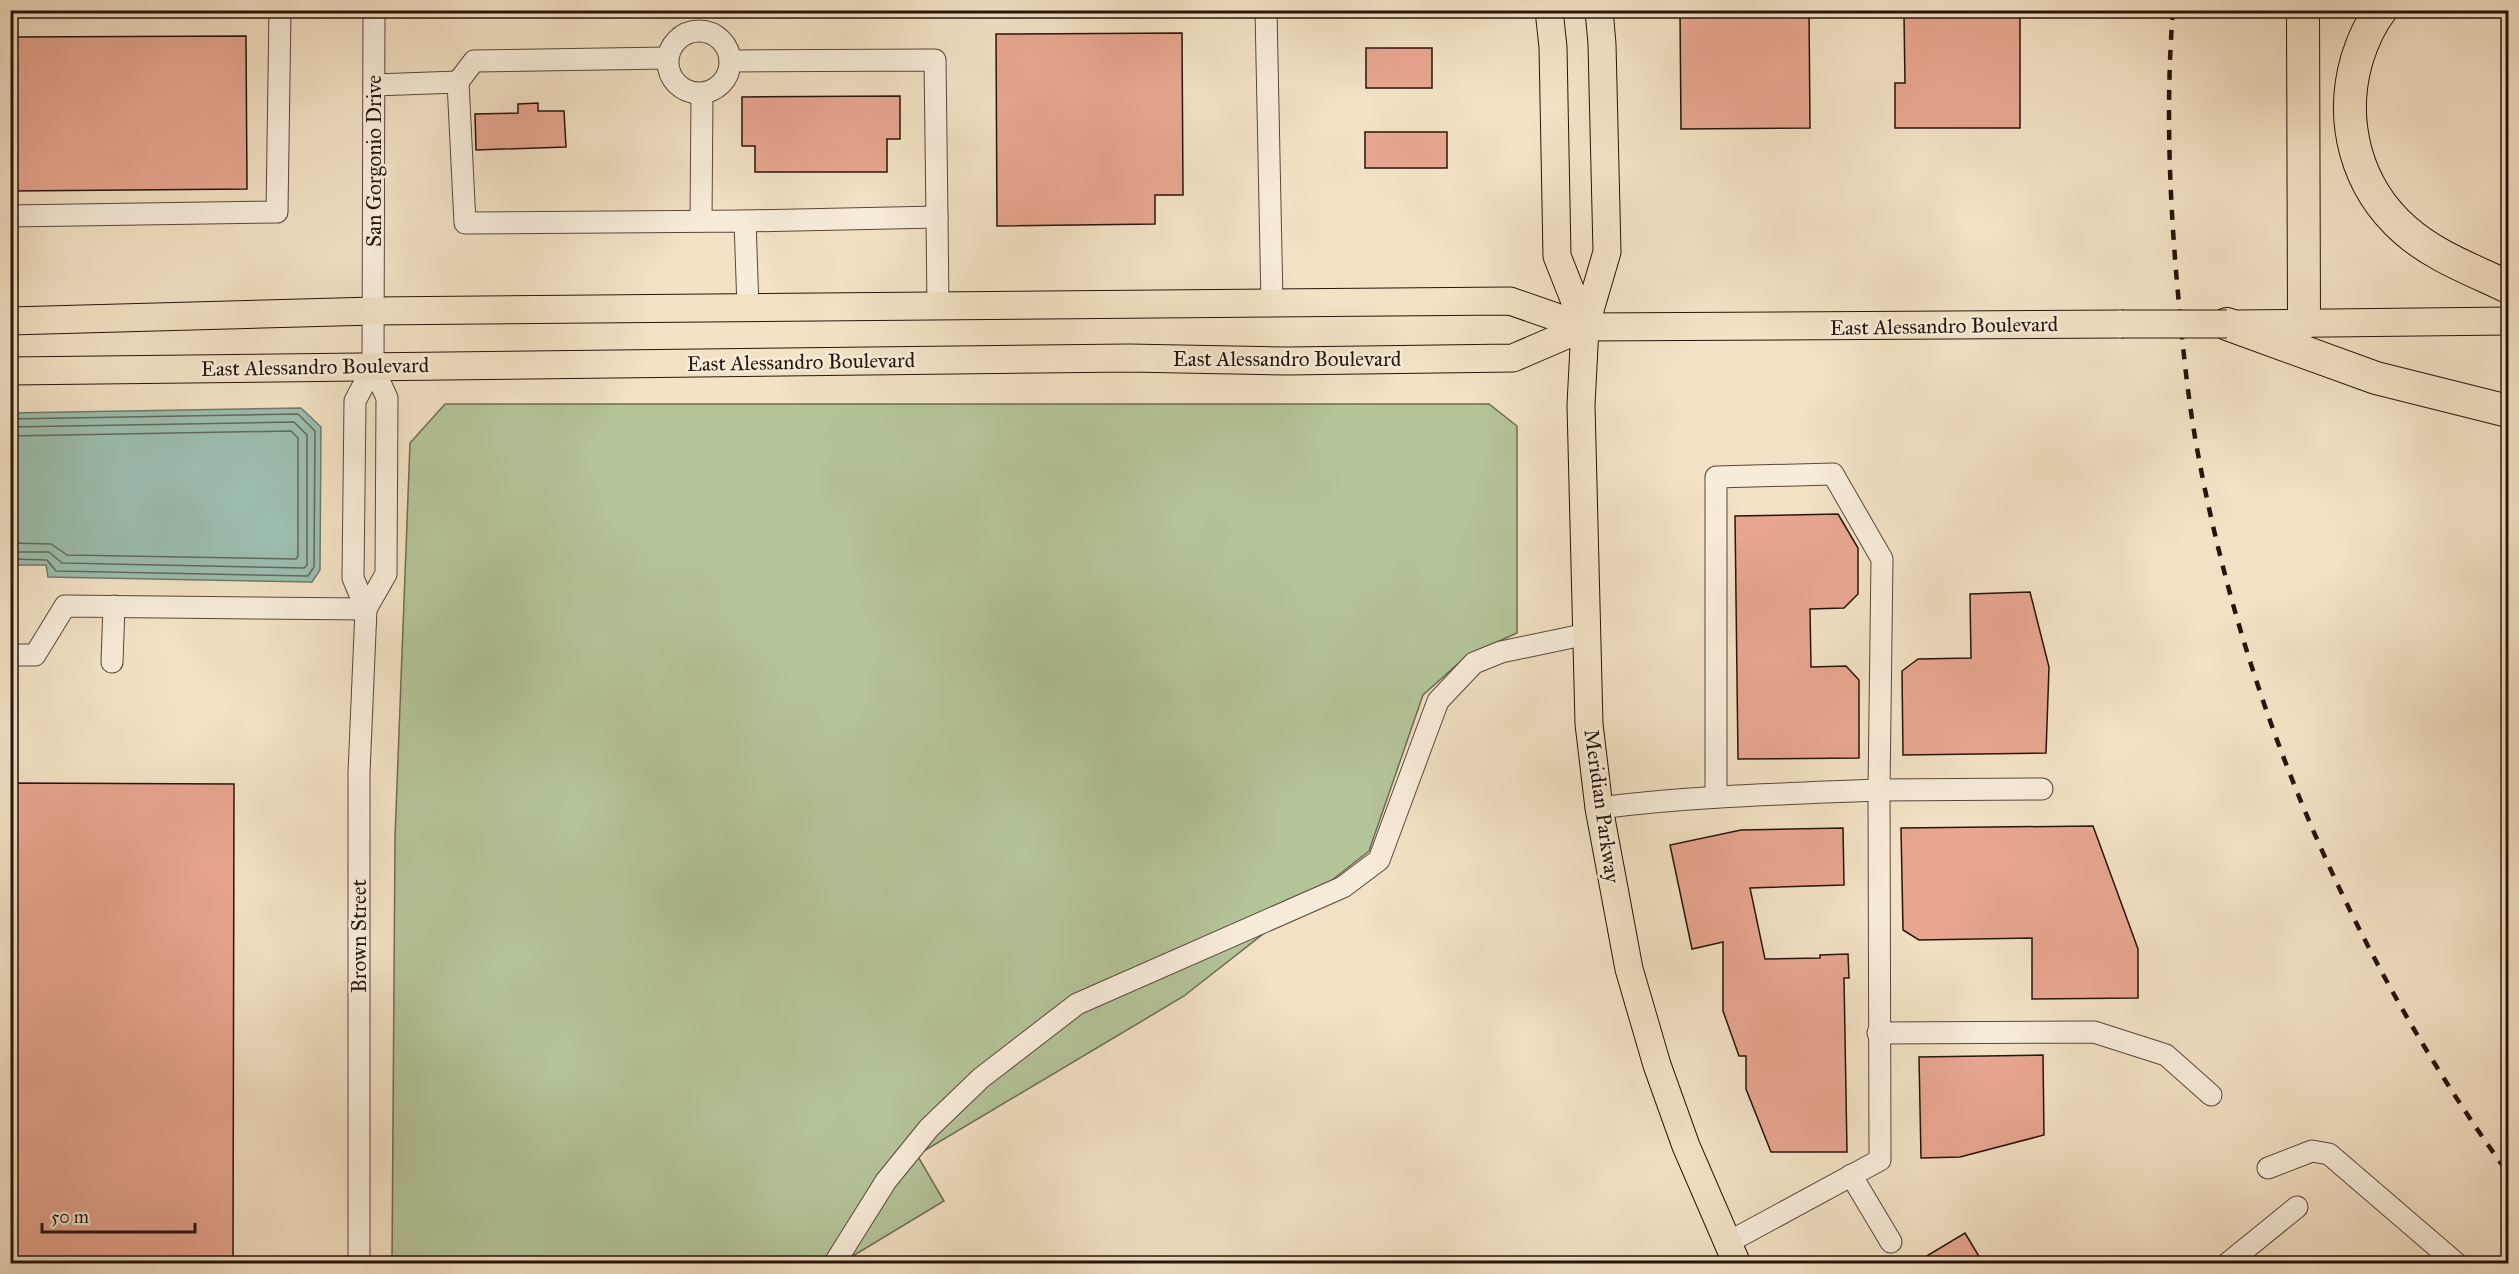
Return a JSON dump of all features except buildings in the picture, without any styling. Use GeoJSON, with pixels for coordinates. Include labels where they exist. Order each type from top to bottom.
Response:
{"type":"FeatureCollection","features":[{"type":"Feature","properties":{"kind":"highway"},"geometry":{"type":"LineString","coordinates":[[2303,10],[2304,323]]}},
{"type":"Feature","properties":{"kind":"highway"},"geometry":{"type":"LineString","coordinates":[[2381,10],[2361,44],[2349,100],[2350,130],[2357,159],[2369,186],[2385,211],[2406,231],[2435,252],[2508,287]]}},
{"type":"Feature","properties":{"kind":"highway"},"geometry":{"type":"LineString","coordinates":[[2227,324],[2376,378],[2508,411]]}},
{"type":"Feature","properties":{"kind":"main road"},"geometry":{"type":"LineString","coordinates":[[1549,10],[1553,47],[1557,256],[1585,327]]}},
{"type":"Feature","properties":{"kind":"main road"},"geometry":{"type":"LineString","coordinates":[[1585,327],[1607,252],[1602,44],[1599,10]]}},
{"type":"Feature","properties":{"kind":"main road","name":"East Alessandro Boulevard"},"geometry":{"type":"LineString","coordinates":[[10,321],[374,311],[1510,301],[1585,327],[2508,321]]}},
{"type":"Feature","properties":{"kind":"main road","name":"East Alessandro Boulevard"},"geometry":{"type":"LineString","coordinates":[[10,372],[1129,358],[1287,361],[1513,358],[1585,327]]}},
{"type":"Feature","properties":{"kind":"main road","name":"Meridian Parkway"},"geometry":{"type":"LineString","coordinates":[[1585,327],[1581,405],[1589,724],[1599,808],[1629,969],[1658,1065],[1686,1146],[1732,1253]]}},
{"type":"Feature","properties":{"kind":"street"},"geometry":{"type":"LineString","coordinates":[[10,216],[276,212],[280,10]]}},
{"type":"Feature","properties":{"kind":"street","name":"San Gorgonio Drive"},"geometry":{"type":"LineString","coordinates":[[374,10],[374,311]]}},
{"type":"Feature","properties":{"kind":"street"},"geometry":{"type":"LineString","coordinates":[[1266,10],[1272,303]]}},
{"type":"Feature","properties":{"kind":"street"},"geometry":{"type":"LineString","coordinates":[[695,31],[715,35],[723,42],[730,61],[726,79],[711,91],[702,94],[684,90],[676,84],[667,68],[667,58],[676,40],[695,31]]}},
{"type":"Feature","properties":{"kind":"street"},"geometry":{"type":"LineString","coordinates":[[667,58],[474,61],[458,82],[465,223],[937,217]]}},
{"type":"Feature","properties":{"kind":"street"},"geometry":{"type":"LineString","coordinates":[[730,61],[934,60],[938,306]]}},
{"type":"Feature","properties":{"kind":"street"},"geometry":{"type":"LineString","coordinates":[[374,85],[458,82]]}},
{"type":"Feature","properties":{"kind":"street"},"geometry":{"type":"LineString","coordinates":[[701,221],[702,94]]}},
{"type":"Feature","properties":{"kind":"street"},"geometry":{"type":"LineString","coordinates":[[745,221],[748,308]]}},
{"type":"Feature","properties":{"kind":"street","name":"Brown Street"},"geometry":{"type":"LineString","coordinates":[[366,609],[386,574],[387,398],[373,367],[374,311]]}},
{"type":"Feature","properties":{"kind":"street","name":"Brown Street"},"geometry":{"type":"LineString","coordinates":[[359,1263],[359,773],[366,609],[353,578],[355,400],[373,367]]}},
{"type":"Feature","properties":{"kind":"street"},"geometry":{"type":"LineString","coordinates":[[1716,797],[1716,477],[1833,474],[1882,559],[1878,1033],[1880,1160],[1851,1175],[1732,1253]]}},
{"type":"Feature","properties":{"kind":"street"},"geometry":{"type":"LineString","coordinates":[[10,655],[35,655],[64,606],[366,609]]}},
{"type":"Feature","properties":{"kind":"street"},"geometry":{"type":"LineString","coordinates":[[112,662],[114,606]]}},
{"type":"Feature","properties":{"kind":"street"},"geometry":{"type":"LineString","coordinates":[[834,1263],[886,1181],[929,1128],[981,1078],[1077,1004],[1343,887],[1379,860],[1438,701],[1474,663],[1501,652],[1587,634]]}},
{"type":"Feature","properties":{"kind":"street"},"geometry":{"type":"LineString","coordinates":[[1599,808],[1716,797],[1879,790],[2042,789]]}},
{"type":"Feature","properties":{"kind":"street"},"geometry":{"type":"LineString","coordinates":[[1878,1033],[2094,1032],[2166,1055],[2211,1095]]}},
{"type":"Feature","properties":{"kind":"street"},"geometry":{"type":"LineString","coordinates":[[2268,1168],[2312,1151],[2329,1154],[2457,1263]]}},
{"type":"Feature","properties":{"kind":"street"},"geometry":{"type":"LineString","coordinates":[[1851,1175],[1891,1242]]}},
{"type":"Feature","properties":{"kind":"street"},"geometry":{"type":"LineString","coordinates":[[2227,1263],[2297,1206]]}},
{"type":"Feature","properties":{"kind":"shaded area"},"geometry":{"type":"Polygon","coordinates":[[[445,404],[1489,404],[1517,426],[1517,633],[1468,655],[1423,695],[1369,851],[1184,996],[917,1155],[944,1201],[844,1263],[392,1264],[395,838],[410,443],[445,404]]]}},
{"type":"Feature","properties":{"kind":"water"},"geometry":{"type":"Polygon","coordinates":[[[301,408],[321,427],[320,570],[312,582],[48,577],[46,565],[11,565],[11,413],[301,408]]]}},
{"type":"Feature","properties":{"kind":"railway"},"geometry":{"type":"LineString","coordinates":[[2173,10],[2169,108],[2170,173],[2184,357],[2196,443],[2217,541],[2243,637],[2274,732],[2311,826],[2353,917],[2400,1005],[2452,1091],[2508,1173]]}}]}
